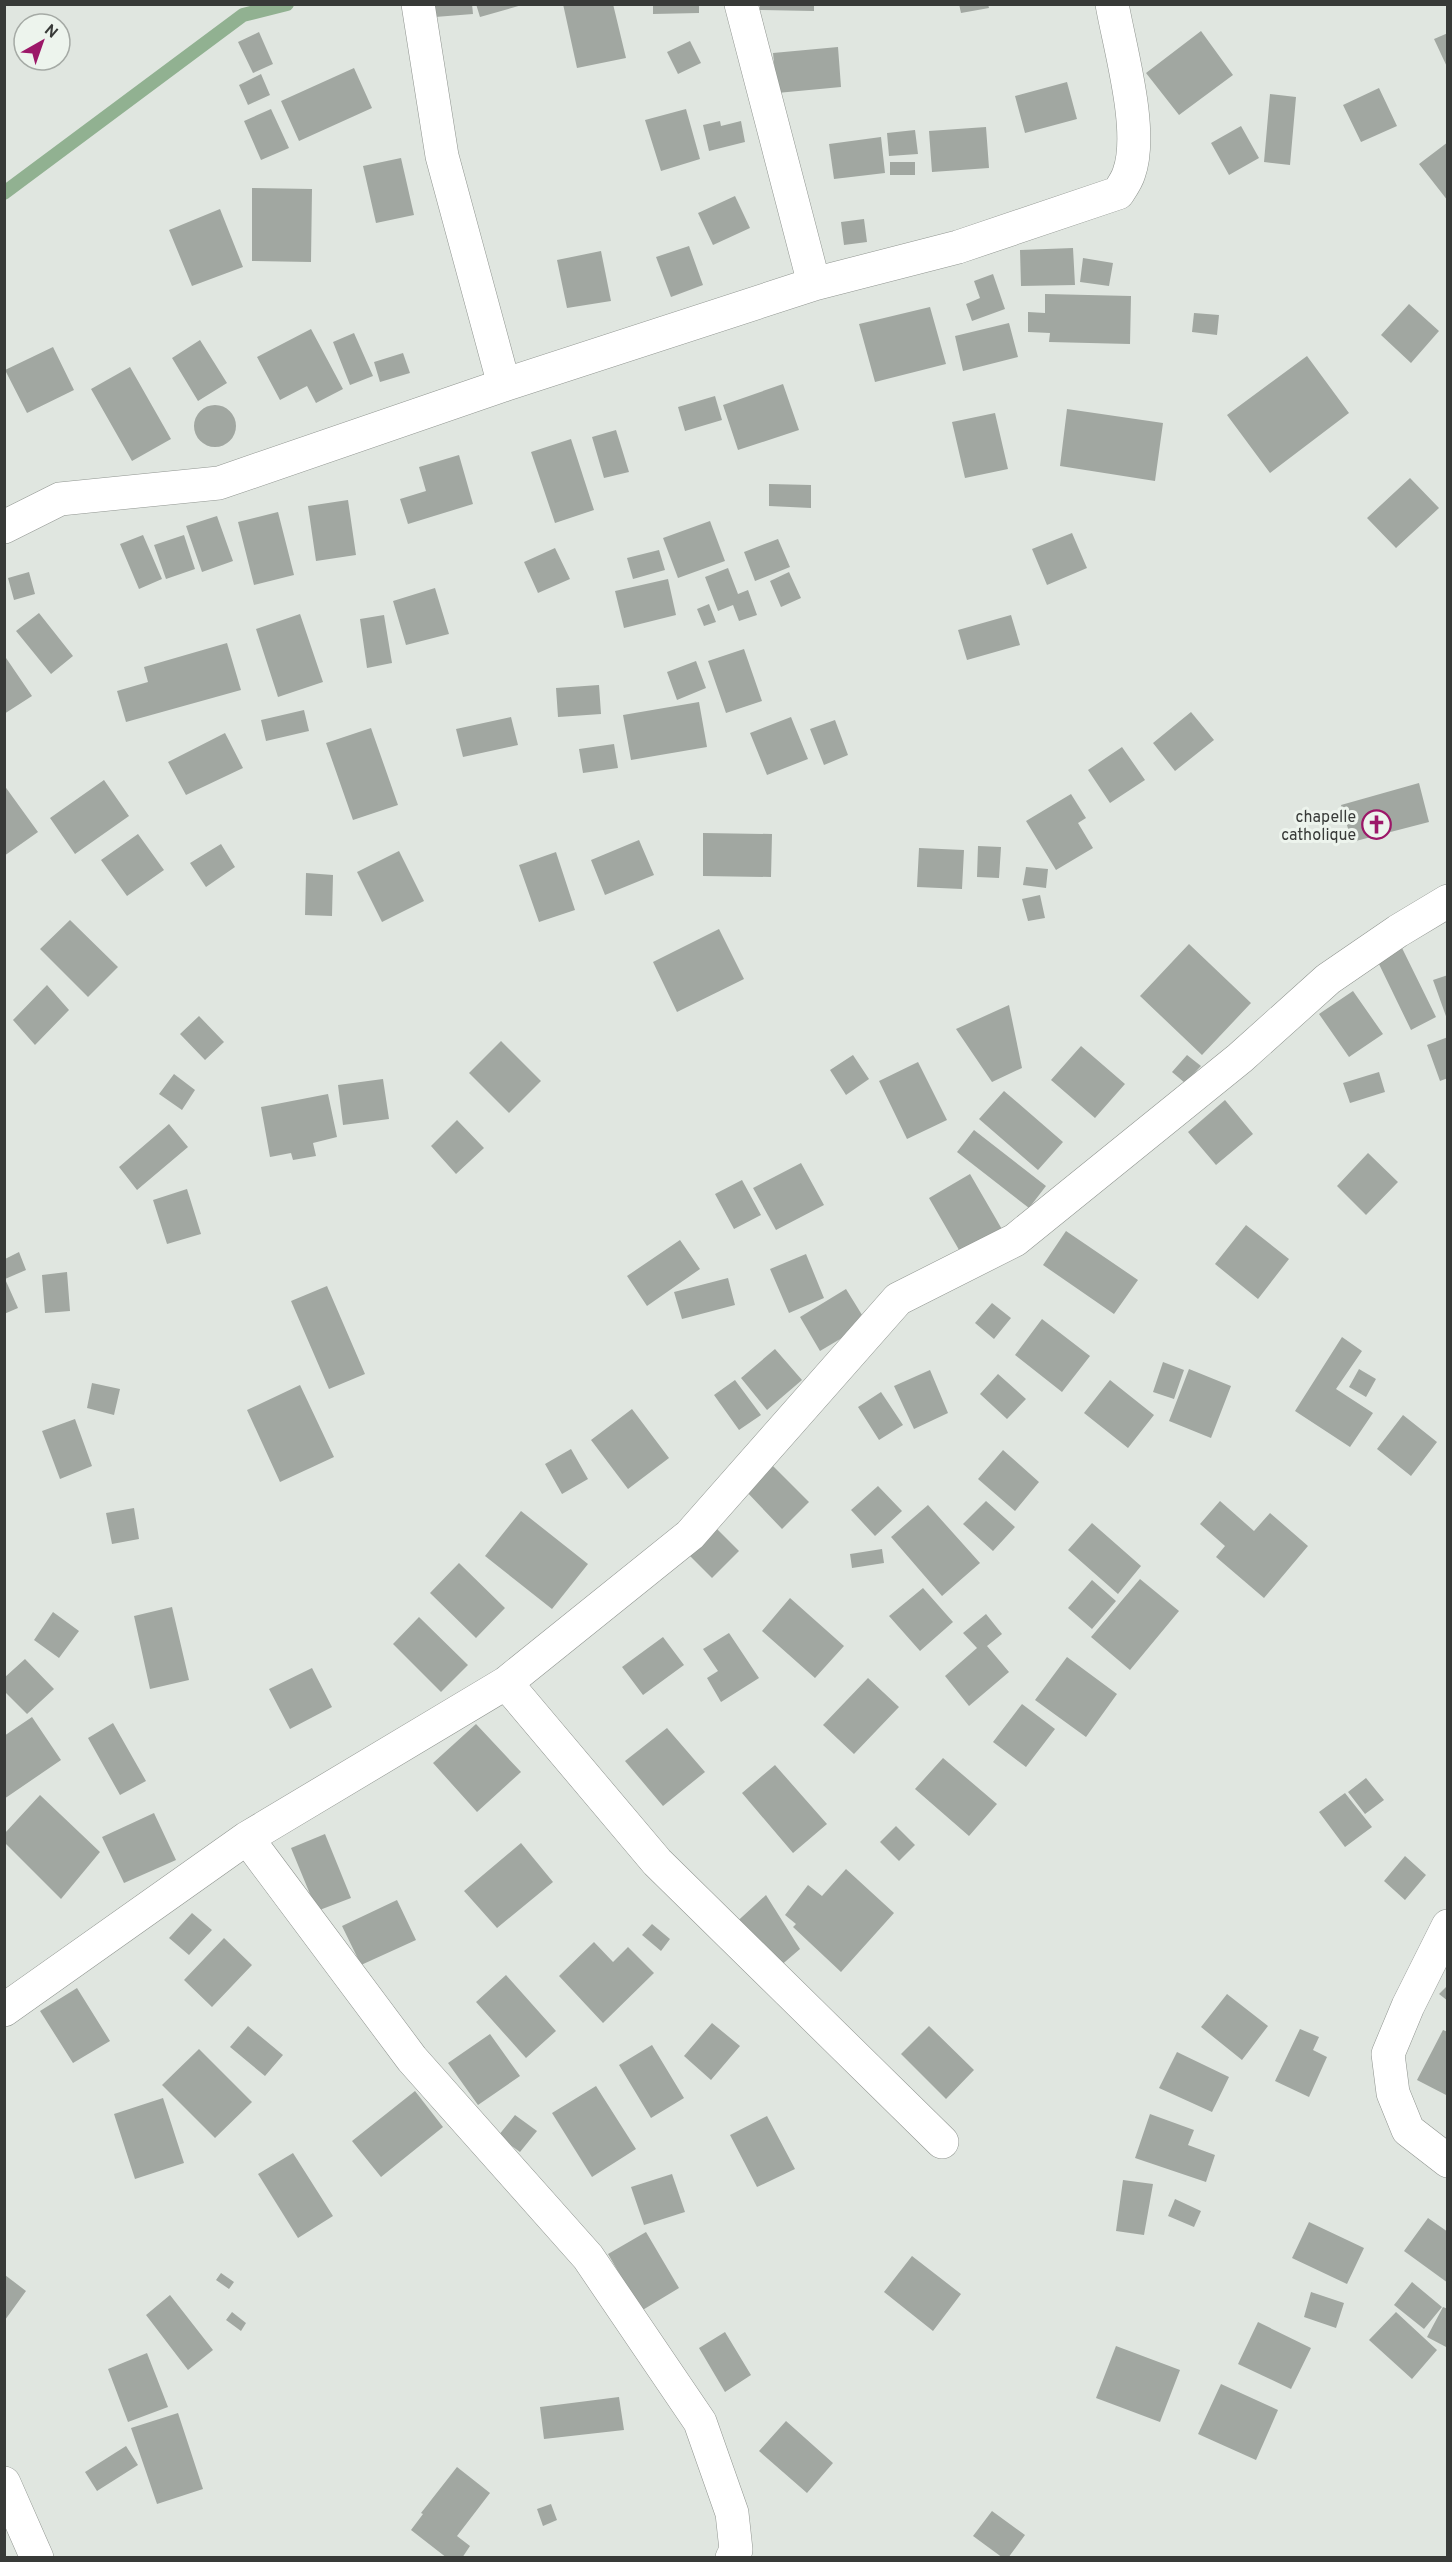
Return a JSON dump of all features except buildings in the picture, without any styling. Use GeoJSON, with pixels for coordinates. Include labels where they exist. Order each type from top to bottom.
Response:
{"type":"FeatureCollection","features":[{"type":"Feature","properties":{"kind":"street"},"geometry":{"type":"LineString","coordinates":[[418,4],[442,156],[504,385]]}},
{"type":"Feature","properties":{"kind":"street"},"geometry":{"type":"LineString","coordinates":[[741,4],[814,284]]}},
{"type":"Feature","properties":{"kind":"street"},"geometry":{"type":"LineString","coordinates":[[4,527],[60,499],[219,483],[504,385],[814,284],[958,247],[1118,193],[1129,173],[1134,147],[1132,115],[1112,4]]}},
{"type":"Feature","properties":{"kind":"street"},"geometry":{"type":"LineString","coordinates":[[4,2010],[247,1838],[506,1683],[690,1535],[898,1299],[1015,1240],[1240,1058],[1328,979],[1398,931],[1448,901]]}},
{"type":"Feature","properties":{"kind":"street"},"geometry":{"type":"LineString","coordinates":[[506,1683],[657,1862],[942,2142]]}},
{"type":"Feature","properties":{"kind":"street"},"geometry":{"type":"LineString","coordinates":[[247,1838],[412,2058],[588,2257],[700,2422],[732,2513],[736,2550],[732,2558]]}},
{"type":"Feature","properties":{"kind":"street"},"geometry":{"type":"LineString","coordinates":[[1448,1926],[1408,2006],[1388,2054],[1393,2093],[1408,2130],[1448,2161]]}},
{"type":"Feature","properties":{"kind":"street"},"geometry":{"type":"LineString","coordinates":[[4,2484],[37,2558]]}},
{"type":"Feature","properties":{"kind":"waterway"},"geometry":{"type":"LineString","coordinates":[[4,193],[243,15],[287,4]]}},
{"type":"Feature","properties":{"kind":"place","name":"chapelle catholique"},"geometry":{"type":"Point","coordinates":[1377,825]}}]}
